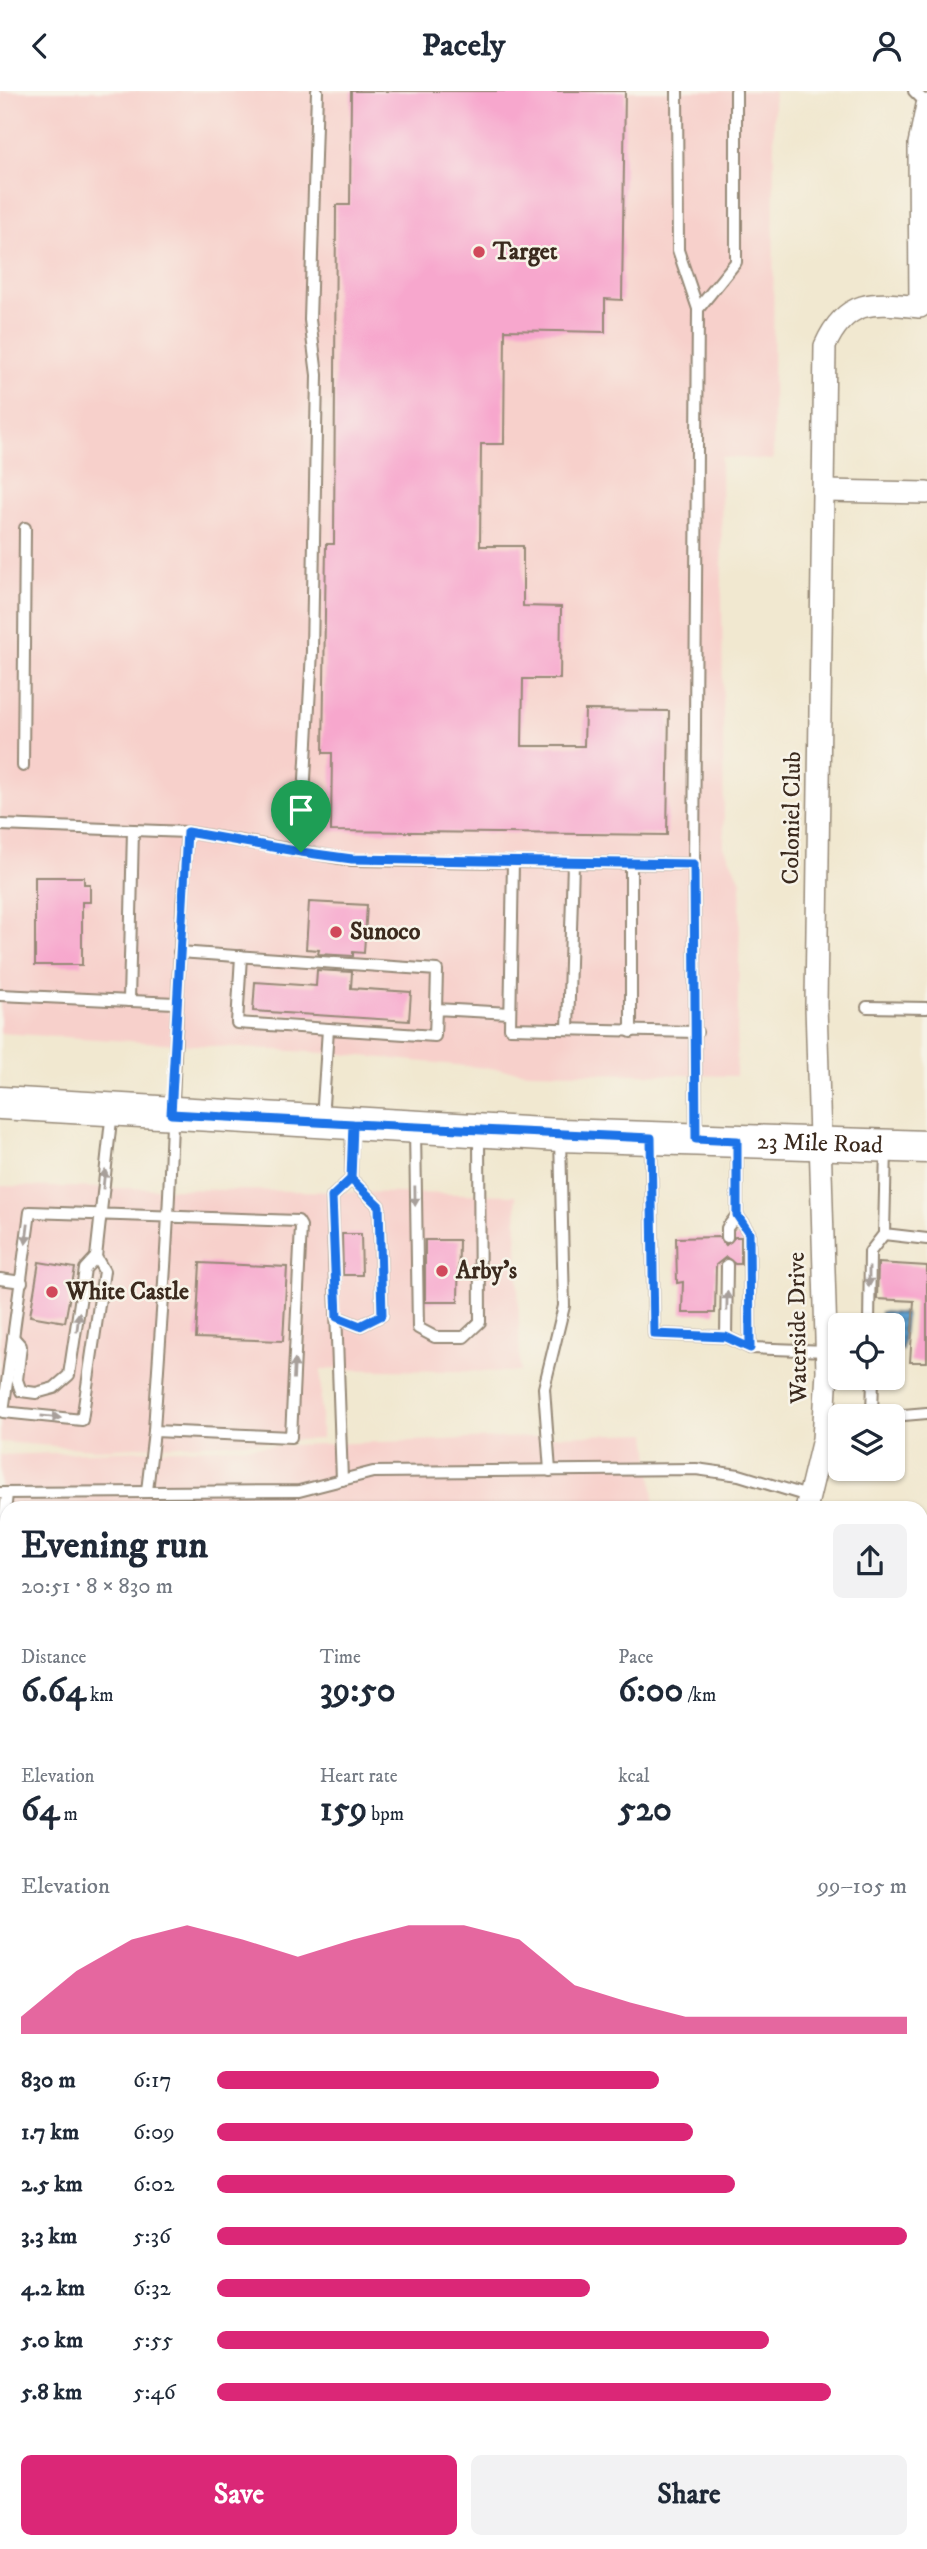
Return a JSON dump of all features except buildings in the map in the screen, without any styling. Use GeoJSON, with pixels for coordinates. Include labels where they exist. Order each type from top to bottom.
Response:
{"type":"FeatureCollection","features":[{"type":"Feature","properties":{"kind":"main road","name":"23 Mile Road"},"geometry":{"type":"LineString","coordinates":[[0,1103],[560,1135],[927,1147]]}},
{"type":"Feature","properties":{"kind":"street"},"geometry":{"type":"LineString","coordinates":[[923,307],[919,144],[927,105]]}},
{"type":"Feature","properties":{"kind":"street","name":"Coloniel Club"},"geometry":{"type":"LineString","coordinates":[[821,1144],[816,1005],[825,346],[835,325],[851,310],[888,304],[923,307]]}},
{"type":"Feature","properties":{"kind":"street"},"geometry":{"type":"LineString","coordinates":[[824,491],[927,493]]}},
{"type":"Feature","properties":{"kind":"street","name":"Waterside Drive"},"geometry":{"type":"LineString","coordinates":[[808,1501],[826,1412],[827,1351],[821,1144]]}},
{"type":"Feature","properties":{"kind":"lane"},"geometry":{"type":"LineString","coordinates":[[301,852],[312,652],[317,375],[310,320],[317,91]]}},
{"type":"Feature","properties":{"kind":"lane"},"geometry":{"type":"LineString","coordinates":[[677,91],[678,250],[698,309],[694,864],[696,1139]]}},
{"type":"Feature","properties":{"kind":"lane"},"geometry":{"type":"LineString","coordinates":[[698,309],[736,262],[736,91]]}},
{"type":"Feature","properties":{"kind":"lane"},"geometry":{"type":"LineString","coordinates":[[915,91],[927,105]]}},
{"type":"Feature","properties":{"kind":"lane"},"geometry":{"type":"LineString","coordinates":[[23,766],[25,529]]}},
{"type":"Feature","properties":{"kind":"lane"},"geometry":{"type":"LineString","coordinates":[[0,825],[187,832],[352,859],[694,864]]}},
{"type":"Feature","properties":{"kind":"lane"},"geometry":{"type":"LineString","coordinates":[[129,1000],[133,830]]}},
{"type":"Feature","properties":{"kind":"lane"},"geometry":{"type":"LineString","coordinates":[[147,1491],[154,1431],[168,1216],[175,1003],[187,832]]}},
{"type":"Feature","properties":{"kind":"lane"},"geometry":{"type":"LineString","coordinates":[[513,862],[510,1028],[697,1032]]}},
{"type":"Feature","properties":{"kind":"lane"},"geometry":{"type":"LineString","coordinates":[[568,1030],[573,863]]}},
{"type":"Feature","properties":{"kind":"lane"},"geometry":{"type":"LineString","coordinates":[[631,863],[631,1032]]}},
{"type":"Feature","properties":{"kind":"lane"},"geometry":{"type":"LineString","coordinates":[[178,952],[241,956],[437,970],[435,1036],[237,1023],[241,956]]}},
{"type":"Feature","properties":{"kind":"lane"},"geometry":{"type":"LineString","coordinates":[[0,995],[175,1003]]}},
{"type":"Feature","properties":{"kind":"lane"},"geometry":{"type":"LineString","coordinates":[[867,1007],[927,1008]]}},
{"type":"Feature","properties":{"kind":"lane"},"geometry":{"type":"LineString","coordinates":[[436,1009],[510,1013]]}},
{"type":"Feature","properties":{"kind":"lane"},"geometry":{"type":"LineString","coordinates":[[328,1029],[337,1123],[351,1179],[379,1206],[382,1315],[360,1326],[337,1317]]}},
{"type":"Feature","properties":{"kind":"lane"},"geometry":{"type":"LineString","coordinates":[[112,1110],[100,1214],[96,1257],[104,1271],[82,1420],[4,1412],[30,1212],[100,1214],[168,1216],[298,1221],[301,1226],[291,1437],[154,1431]]}},
{"type":"Feature","properties":{"kind":"lane"},"geometry":{"type":"LineString","coordinates":[[415,1128],[418,1328],[435,1337],[464,1337],[481,1322],[479,1131]]}},
{"type":"Feature","properties":{"kind":"lane"},"geometry":{"type":"LineString","coordinates":[[550,1471],[544,1388],[564,1306],[560,1135]]}},
{"type":"Feature","properties":{"kind":"lane"},"geometry":{"type":"LineString","coordinates":[[651,1138],[654,1334],[726,1337],[750,1348],[827,1351]]}},
{"type":"Feature","properties":{"kind":"lane"},"geometry":{"type":"LineString","coordinates":[[737,1141],[737,1215],[749,1233],[750,1348]]}},
{"type":"Feature","properties":{"kind":"lane"},"geometry":{"type":"LineString","coordinates":[[869,1313],[870,1252],[884,1234],[886,1146]]}},
{"type":"Feature","properties":{"kind":"lane"},"geometry":{"type":"LineString","coordinates":[[342,1480],[332,1197],[351,1179]]}},
{"type":"Feature","properties":{"kind":"lane"},"geometry":{"type":"LineString","coordinates":[[727,1237],[727,1228],[737,1215]]}},
{"type":"Feature","properties":{"kind":"lane"},"geometry":{"type":"LineString","coordinates":[[884,1234],[927,1239]]}},
{"type":"Feature","properties":{"kind":"lane"},"geometry":{"type":"LineString","coordinates":[[13,1337],[21,1346],[17,1380],[21,1391],[36,1393],[62,1383],[72,1366],[85,1269],[96,1257]]}},
{"type":"Feature","properties":{"kind":"lane"},"geometry":{"type":"LineString","coordinates":[[726,1337],[727,1265]]}},
{"type":"Feature","properties":{"kind":"lane"},"geometry":{"type":"LineString","coordinates":[[0,1279],[22,1282]]}},
{"type":"Feature","properties":{"kind":"lane"},"geometry":{"type":"LineString","coordinates":[[905,1415],[927,1413]]}},
{"type":"Feature","properties":{"kind":"lane"},"geometry":{"type":"LineString","coordinates":[[4,1494],[299,1491],[373,1472],[716,1470],[802,1501]]}},
{"type":"Feature","properties":{"kind":"shaded area"},"geometry":{"type":"Polygon","coordinates":[[[0,91],[774,91],[773,460],[721,457],[724,847],[741,881],[736,1076],[530,1072],[342,1054],[0,1033],[0,91]]]}},
{"type":"Feature","properties":{"kind":"shaded area"},"geometry":{"type":"Polygon","coordinates":[[[0,1186],[516,1195],[520,1372],[321,1369],[321,1439],[94,1449],[0,1442],[0,1186]]]}},
{"type":"Feature","properties":{"kind":"shaded area"},"geometry":{"type":"Polygon","coordinates":[[[647,1433],[654,1501],[0,1501],[0,1455],[647,1433]]]}},
{"type":"Feature","properties":{"kind":"place","name":"Target"},"geometry":{"type":"Point","coordinates":[479,252]}},
{"type":"Feature","properties":{"kind":"place","name":"Sunoco"},"geometry":{"type":"Point","coordinates":[336,932]}},
{"type":"Feature","properties":{"kind":"place","name":"Arby's"},"geometry":{"type":"Point","coordinates":[442,1271]}},
{"type":"Feature","properties":{"kind":"place","name":"White Castle"},"geometry":{"type":"Point","coordinates":[52,1292]}},
{"type":"Feature","properties":{"kind":"route"},"geometry":{"type":"LineString","coordinates":[[301,852],[260,842],[187,832],[175,1003],[171,1114],[353,1124],[351,1179],[332,1197],[337,1317],[360,1326],[382,1315],[379,1206],[351,1179],[353,1124],[651,1138],[654,1334],[726,1337],[750,1348],[749,1233],[737,1215],[737,1141],[696,1139],[694,864],[352,859],[301,852]]}}]}
